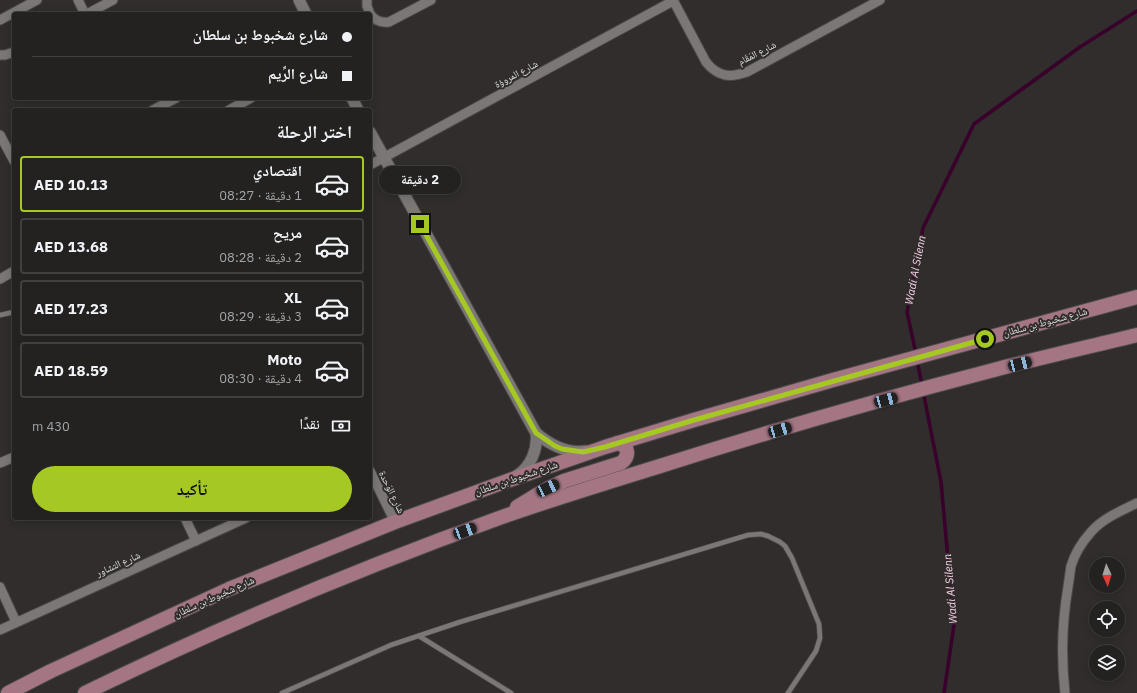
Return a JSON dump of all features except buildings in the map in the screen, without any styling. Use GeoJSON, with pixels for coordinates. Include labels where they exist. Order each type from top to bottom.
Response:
{"type":"FeatureCollection","features":[{"type":"Feature","properties":{"kind":"main road","name":"شارع شخبوط بن سلطان"},"geometry":{"type":"LineString","coordinates":[[8,693],[51,671],[229,590],[395,522],[507,481],[611,445],[694,420],[833,380],[1137,297]]}},
{"type":"Feature","properties":{"kind":"main road"},"geometry":{"type":"LineString","coordinates":[[85,693],[134,669],[243,620],[351,575],[504,517],[613,480],[840,412],[991,371],[1137,335]]}},
{"type":"Feature","properties":{"kind":"main road"},"geometry":{"type":"LineString","coordinates":[[504,517],[533,497],[553,486],[625,460],[628,452],[626,447],[622,444],[611,445]]}},
{"type":"Feature","properties":{"kind":"street"},"geometry":{"type":"LineString","coordinates":[[15,12],[37,0]]}},
{"type":"Feature","properties":{"kind":"street"},"geometry":{"type":"LineString","coordinates":[[78,0],[85,12]]}},
{"type":"Feature","properties":{"kind":"street"},"geometry":{"type":"LineString","coordinates":[[90,12],[113,0]]}},
{"type":"Feature","properties":{"kind":"street"},"geometry":{"type":"LineString","coordinates":[[299,0],[305,12]]}},
{"type":"Feature","properties":{"kind":"street"},"geometry":{"type":"LineString","coordinates":[[367,0],[369,12]]}},
{"type":"Feature","properties":{"kind":"street"},"geometry":{"type":"LineString","coordinates":[[372,16],[379,21],[389,22],[431,0]]}},
{"type":"Feature","properties":{"kind":"street","name":"شارع المَقَام"},"geometry":{"type":"LineString","coordinates":[[673,1],[706,62],[719,74],[734,76],[747,72],[880,0]]}},
{"type":"Feature","properties":{"kind":"street","name":"شارع المروؤة"},"geometry":{"type":"LineString","coordinates":[[372,164],[673,1]]}},
{"type":"Feature","properties":{"kind":"street"},"geometry":{"type":"LineString","coordinates":[[0,20],[12,14]]}},
{"type":"Feature","properties":{"kind":"street"},"geometry":{"type":"LineString","coordinates":[[0,55],[12,53]]}},
{"type":"Feature","properties":{"kind":"street"},"geometry":{"type":"LineString","coordinates":[[157,108],[172,100]]}},
{"type":"Feature","properties":{"kind":"street"},"geometry":{"type":"LineString","coordinates":[[233,108],[247,100]]}},
{"type":"Feature","properties":{"kind":"street"},"geometry":{"type":"LineString","coordinates":[[0,135],[12,157]]}},
{"type":"Feature","properties":{"kind":"street"},"geometry":{"type":"LineString","coordinates":[[372,136],[536,433],[562,449],[583,452],[611,445]]}},
{"type":"Feature","properties":{"kind":"street"},"geometry":{"type":"LineString","coordinates":[[0,279],[12,272]]}},
{"type":"Feature","properties":{"kind":"street"},"geometry":{"type":"LineString","coordinates":[[507,481],[527,467],[534,454],[536,433]]}},
{"type":"Feature","properties":{"kind":"street"},"geometry":{"type":"LineString","coordinates":[[0,463],[12,458]]}},
{"type":"Feature","properties":{"kind":"street","name":"شارع الوَحدة"},"geometry":{"type":"LineString","coordinates":[[372,475],[395,522]]}},
{"type":"Feature","properties":{"kind":"street"},"geometry":{"type":"LineString","coordinates":[[1064,693],[1062,661],[1063,626],[1071,566],[1076,552],[1092,531],[1103,522],[1137,503]]}},
{"type":"Feature","properties":{"kind":"street"},"geometry":{"type":"LineString","coordinates":[[186,520],[196,541]]}},
{"type":"Feature","properties":{"kind":"street","name":"شارع التشاور"},"geometry":{"type":"LineString","coordinates":[[0,630],[242,520]]}},
{"type":"Feature","properties":{"kind":"street"},"geometry":{"type":"LineString","coordinates":[[0,587],[16,622]]}},
{"type":"Feature","properties":{"kind":"lane"},"geometry":{"type":"LineString","coordinates":[[0,315],[12,312]]}},
{"type":"Feature","properties":{"kind":"lane"},"geometry":{"type":"LineString","coordinates":[[282,693],[391,645],[460,622],[748,535],[761,534],[774,538],[789,552],[819,624],[820,638],[816,651],[788,693]]}},
{"type":"Feature","properties":{"kind":"lane"},"geometry":{"type":"LineString","coordinates":[[419,636],[510,693]]}},
{"type":"Feature","properties":{"kind":"waterway","name":"Wadi Al Silenn"},"geometry":{"type":"LineString","coordinates":[[916,354],[907,312],[923,228],[974,124],[1080,47],[1137,11]]}},
{"type":"Feature","properties":{"kind":"waterway","name":"Wadi Al Silenn"},"geometry":{"type":"LineString","coordinates":[[917,360],[922,385]]}},
{"type":"Feature","properties":{"kind":"waterway","name":"Wadi Al Silenn"},"geometry":{"type":"LineString","coordinates":[[923,391],[941,482],[954,625],[944,693]]}},
{"type":"Feature","properties":{"kind":"route"},"geometry":{"type":"LineString","coordinates":[[420,224],[536,433],[562,449],[583,452],[605,447],[833,380],[985,339]]}}]}
